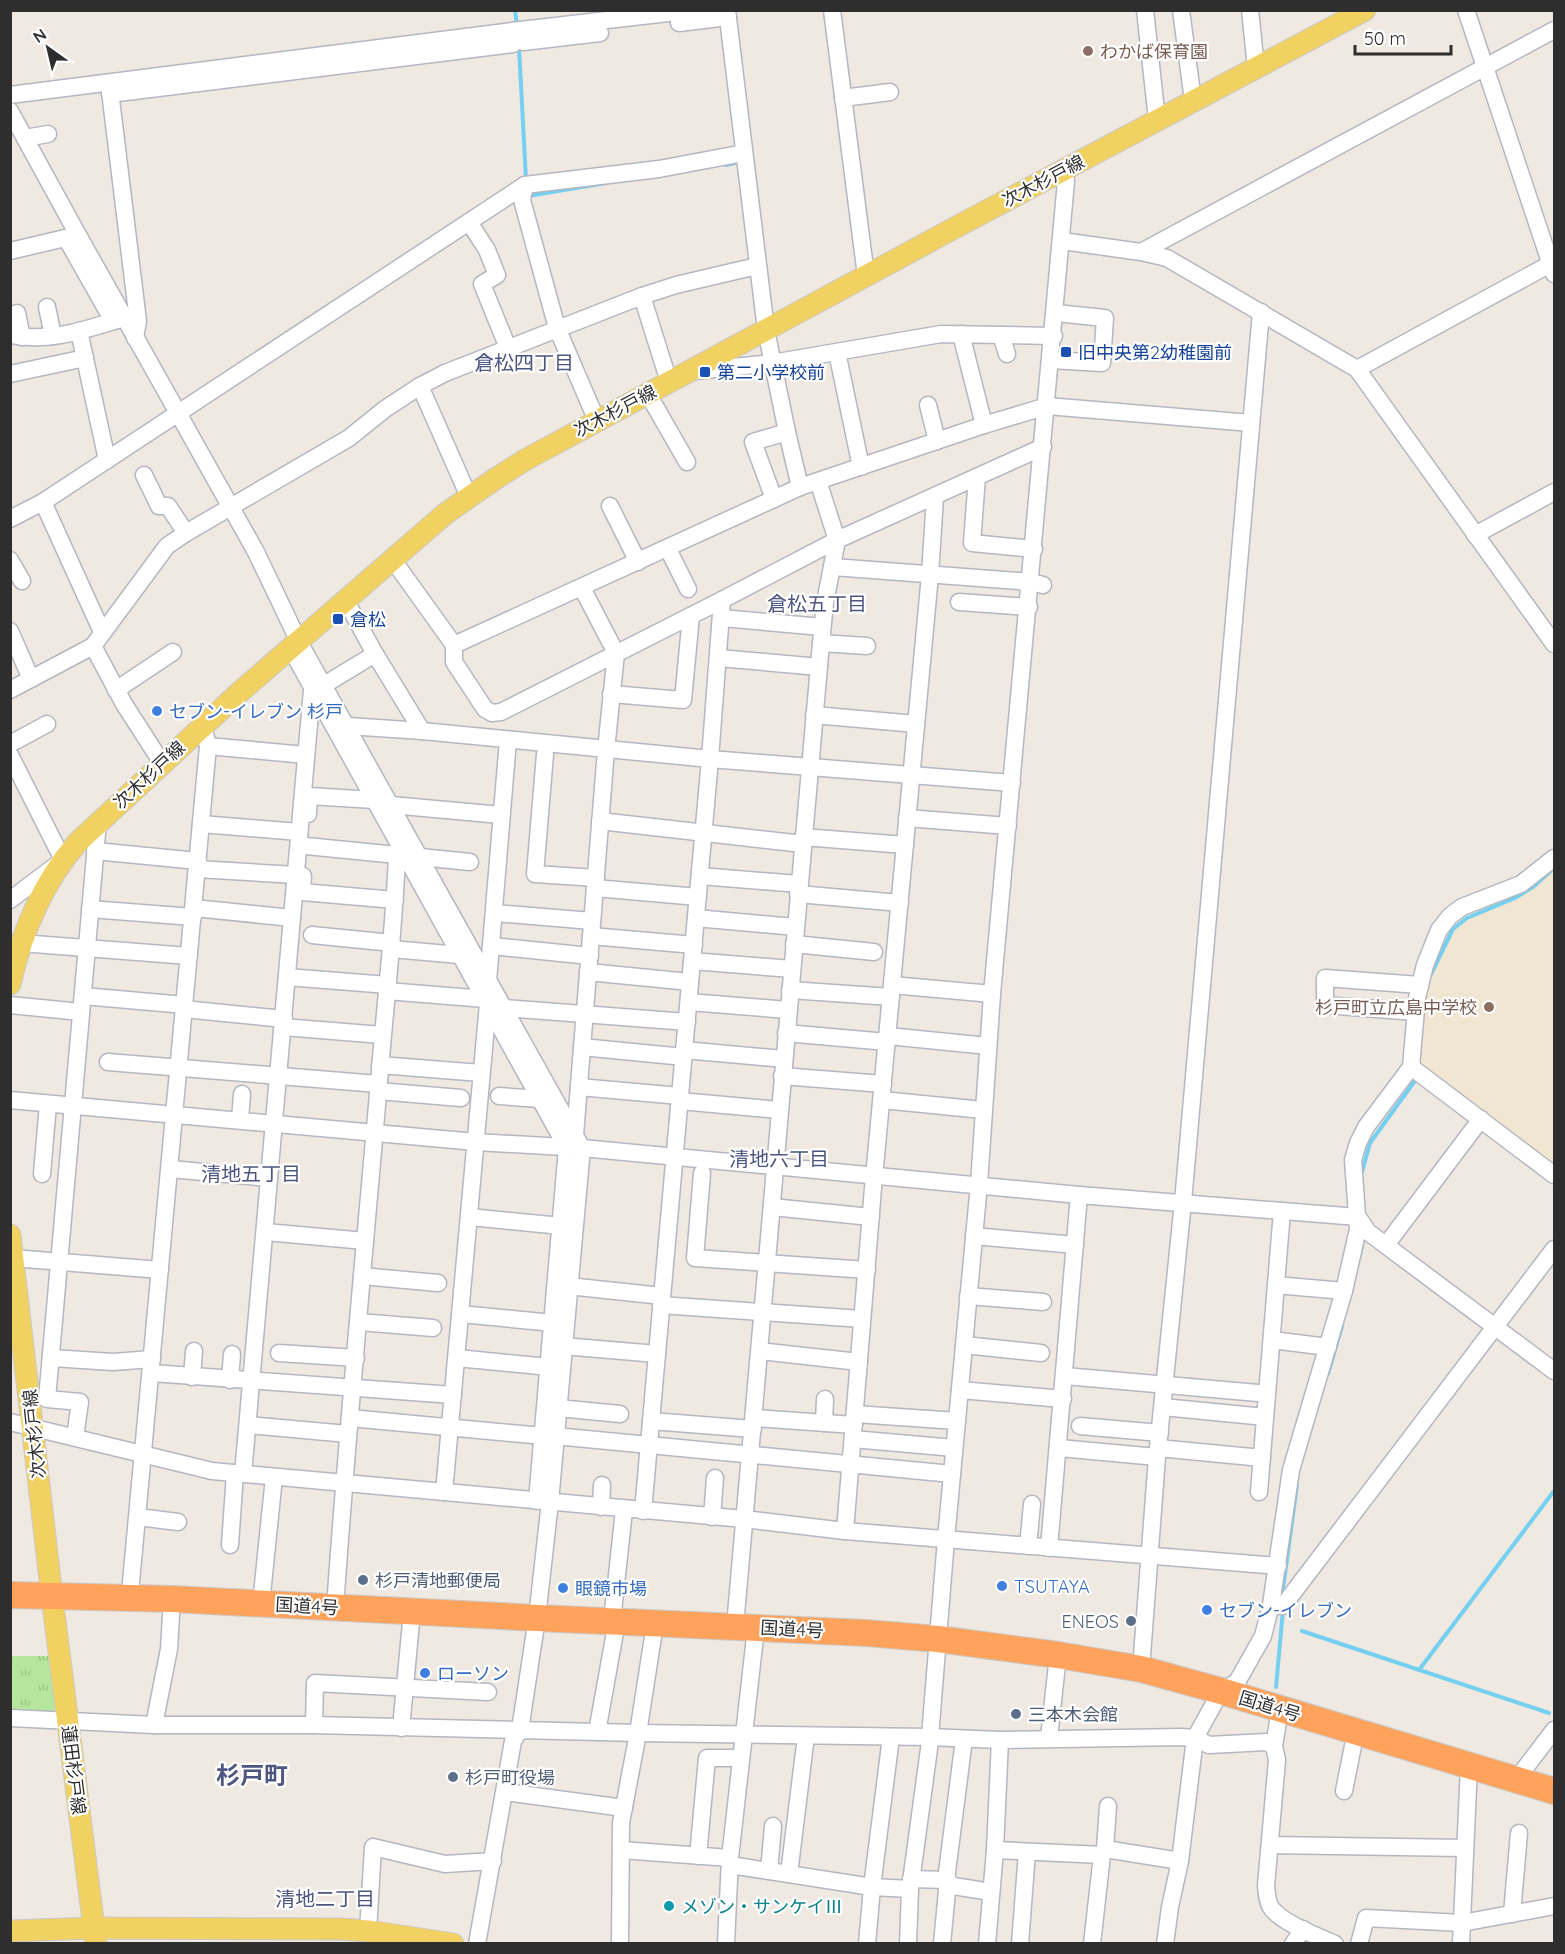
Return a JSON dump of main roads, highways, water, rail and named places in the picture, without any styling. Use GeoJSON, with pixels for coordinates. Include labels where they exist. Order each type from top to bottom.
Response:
{"type":"FeatureCollection","features":[{"type":"Feature","properties":{"kind":"highway","name":"国道4号"},"geometry":{"type":"LineString","coordinates":[[10,1595],[172,1599],[746,1627],[938,1639],[1058,1655],[1141,1670],[1221,1691],[1554,1791]]}},
{"type":"Feature","properties":{"kind":"main road","name":"次木杉戸線"},"geometry":{"type":"LineString","coordinates":[[10,984],[21,943],[40,895],[63,860],[98,822],[203,725],[437,520],[525,460],[1193,100],[1365,10]]}},
{"type":"Feature","properties":{"kind":"main road","name":"次木杉戸線"},"geometry":{"type":"LineString","coordinates":[[10,1235],[34,1426],[52,1597]]}},
{"type":"Feature","properties":{"kind":"main road","name":"蓮田杉戸線"},"geometry":{"type":"LineString","coordinates":[[52,1597],[95,1936]]}},
{"type":"Feature","properties":{"kind":"main road"},"geometry":{"type":"LineString","coordinates":[[10,1931],[95,1936],[340,1936],[368,1930],[453,1944]]}},
{"type":"Feature","properties":{"kind":"waterway"},"geometry":{"type":"LineString","coordinates":[[515,10],[517,25]]}},
{"type":"Feature","properties":{"kind":"waterway"},"geometry":{"type":"LineString","coordinates":[[519,47],[526,180]]}},
{"type":"Feature","properties":{"kind":"waterway"},"geometry":{"type":"LineString","coordinates":[[726,165],[735,163]]}},
{"type":"Feature","properties":{"kind":"waterway"},"geometry":{"type":"LineString","coordinates":[[528,196],[606,183]]}},
{"type":"Feature","properties":{"kind":"waterway"},"geometry":{"type":"LineString","coordinates":[[1431,974],[1453,929],[1467,918],[1515,898],[1533,887],[1554,868]]}},
{"type":"Feature","properties":{"kind":"waterway"},"geometry":{"type":"LineString","coordinates":[[1362,1172],[1370,1143],[1414,1082],[1415,1075]]}},
{"type":"Feature","properties":{"kind":"waterway"},"geometry":{"type":"LineString","coordinates":[[1360,1255],[1364,1236]]}},
{"type":"Feature","properties":{"kind":"waterway"},"geometry":{"type":"LineString","coordinates":[[1328,1374],[1342,1326]]}},
{"type":"Feature","properties":{"kind":"waterway"},"geometry":{"type":"LineString","coordinates":[[1282,1596],[1297,1485]]}},
{"type":"Feature","properties":{"kind":"waterway"},"geometry":{"type":"LineString","coordinates":[[1419,1670],[1554,1491]]}},
{"type":"Feature","properties":{"kind":"waterway"},"geometry":{"type":"LineString","coordinates":[[1276,1687],[1283,1610]]}},
{"type":"Feature","properties":{"kind":"waterway"},"geometry":{"type":"LineString","coordinates":[[1302,1631],[1549,1713]]}},
{"type":"Feature","properties":{"kind":"place","name":"わかば保育園"},"geometry":{"type":"Point","coordinates":[1088,51]}},
{"type":"Feature","properties":{"kind":"place","name":"旧中央第2幼稚園前"},"geometry":{"type":"Point","coordinates":[1066,352]}},
{"type":"Feature","properties":{"kind":"place","name":"第二小学校前"},"geometry":{"type":"Point","coordinates":[705,372]}},
{"type":"Feature","properties":{"kind":"place","name":"倉松"},"geometry":{"type":"Point","coordinates":[338,619]}},
{"type":"Feature","properties":{"kind":"place","name":"セブン-イレブン 杉戸"},"geometry":{"type":"Point","coordinates":[157,711]}},
{"type":"Feature","properties":{"kind":"place","name":"杉戸町立広島中学校"},"geometry":{"type":"Point","coordinates":[1489,1007]}},
{"type":"Feature","properties":{"kind":"place","name":"杉戸清地郵便局"},"geometry":{"type":"Point","coordinates":[363,1580]}},
{"type":"Feature","properties":{"kind":"place","name":"TSUTAYA"},"geometry":{"type":"Point","coordinates":[1002,1586]}},
{"type":"Feature","properties":{"kind":"place","name":"眼鏡市場"},"geometry":{"type":"Point","coordinates":[563,1588]}},
{"type":"Feature","properties":{"kind":"place","name":"セブン-イレブン"},"geometry":{"type":"Point","coordinates":[1207,1610]}},
{"type":"Feature","properties":{"kind":"place","name":"ENEOS"},"geometry":{"type":"Point","coordinates":[1131,1621]}},
{"type":"Feature","properties":{"kind":"place","name":"ローソン"},"geometry":{"type":"Point","coordinates":[425,1673]}},
{"type":"Feature","properties":{"kind":"place","name":"三本木会館"},"geometry":{"type":"Point","coordinates":[1016,1714]}},
{"type":"Feature","properties":{"kind":"place","name":"杉戸町役場"},"geometry":{"type":"Point","coordinates":[453,1777]}},
{"type":"Feature","properties":{"kind":"place","name":"メゾン・サンケイⅢ"},"geometry":{"type":"Point","coordinates":[669,1906]}},
{"type":"Feature","properties":{"kind":"district","name":"倉松四丁目"},"geometry":{"type":"Point","coordinates":[524,362]}},
{"type":"Feature","properties":{"kind":"district","name":"倉松五丁目"},"geometry":{"type":"Point","coordinates":[817,603]}},
{"type":"Feature","properties":{"kind":"district","name":"清地六丁目"},"geometry":{"type":"Point","coordinates":[779,1158]}},
{"type":"Feature","properties":{"kind":"district","name":"清地五丁目"},"geometry":{"type":"Point","coordinates":[251,1173]}},
{"type":"Feature","properties":{"kind":"district","name":"杉戸町"},"geometry":{"type":"Point","coordinates":[252,1775]}},
{"type":"Feature","properties":{"kind":"district","name":"清地二丁目"},"geometry":{"type":"Point","coordinates":[325,1898]}}]}
